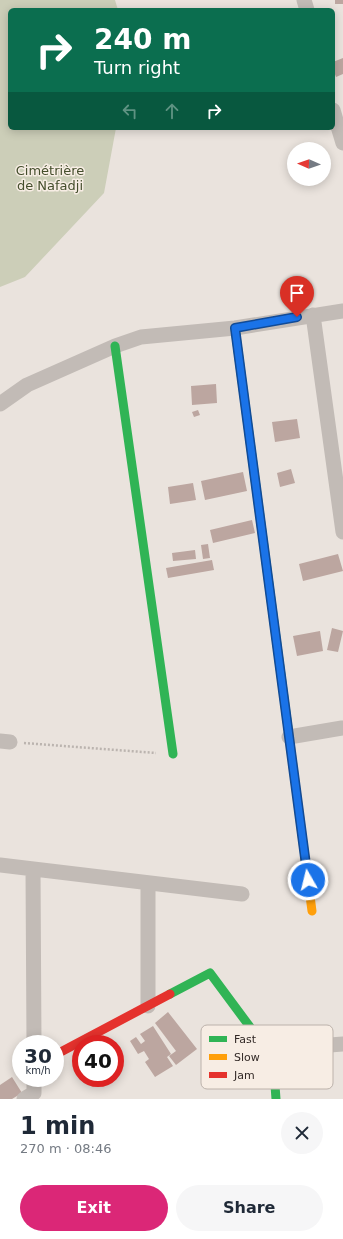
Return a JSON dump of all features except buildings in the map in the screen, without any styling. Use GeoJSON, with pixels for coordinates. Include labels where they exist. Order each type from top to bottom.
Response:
{"type":"FeatureCollection","features":[{"type":"Feature","properties":{"kind":"street"},"geometry":{"type":"LineString","coordinates":[[335,117],[343,143]]}},
{"type":"Feature","properties":{"kind":"street"},"geometry":{"type":"LineString","coordinates":[[0,404],[27,385],[115,346],[141,337],[235,328],[313,314],[343,311]]}},
{"type":"Feature","properties":{"kind":"street"},"geometry":{"type":"LineString","coordinates":[[313,314],[343,532]]}},
{"type":"Feature","properties":{"kind":"street"},"geometry":{"type":"LineString","coordinates":[[235,328],[312,911]]}},
{"type":"Feature","properties":{"kind":"street"},"geometry":{"type":"LineString","coordinates":[[115,346],[173,754]]}},
{"type":"Feature","properties":{"kind":"street"},"geometry":{"type":"LineString","coordinates":[[289,737],[343,729]]}},
{"type":"Feature","properties":{"kind":"street"},"geometry":{"type":"LineString","coordinates":[[0,865],[242,894]]}},
{"type":"Feature","properties":{"kind":"street"},"geometry":{"type":"LineString","coordinates":[[33,869],[34,1035]]}},
{"type":"Feature","properties":{"kind":"street"},"geometry":{"type":"LineString","coordinates":[[148,882],[148,1006]]}},
{"type":"Feature","properties":{"kind":"street"},"geometry":{"type":"LineString","coordinates":[[64,1051],[210,973],[248,1025]]}},
{"type":"Feature","properties":{"kind":"street"},"geometry":{"type":"LineString","coordinates":[[24,1099],[34,1093],[34,1087]]}},
{"type":"Feature","properties":{"kind":"street"},"geometry":{"type":"LineString","coordinates":[[275,1089],[276,1099]]}},
{"type":"Feature","properties":{"kind":"path"},"geometry":{"type":"LineString","coordinates":[[5,741],[173,754]]}},
{"type":"Feature","properties":{"kind":"green space","name":"Cimétrière de Nafadji"},"geometry":{"type":"Polygon","coordinates":[[[0,0],[115,0],[117,8],[8,8],[8,130],[116,130],[104,193],[25,277],[0,287],[0,0]]]}},
{"type":"Feature","properties":{"kind":"traffic: fast"},"geometry":{"type":"LineString","coordinates":[[235,328],[288,728]]}},
{"type":"Feature","properties":{"kind":"traffic: fast"},"geometry":{"type":"LineString","coordinates":[[115,346],[173,754]]}},
{"type":"Feature","properties":{"kind":"traffic: fast"},"geometry":{"type":"LineString","coordinates":[[170,994],[210,973],[249,1025]]}},
{"type":"Feature","properties":{"kind":"traffic: fast"},"geometry":{"type":"LineString","coordinates":[[275,1089],[276,1099]]}},
{"type":"Feature","properties":{"kind":"traffic: slow"},"geometry":{"type":"LineString","coordinates":[[288,728],[312,911]]}},
{"type":"Feature","properties":{"kind":"traffic: jam"},"geometry":{"type":"LineString","coordinates":[[64,1050],[170,994]]}},
{"type":"Feature","properties":{"kind":"route"},"geometry":{"type":"LineString","coordinates":[[297,317],[235,328],[308,880]]}}]}
